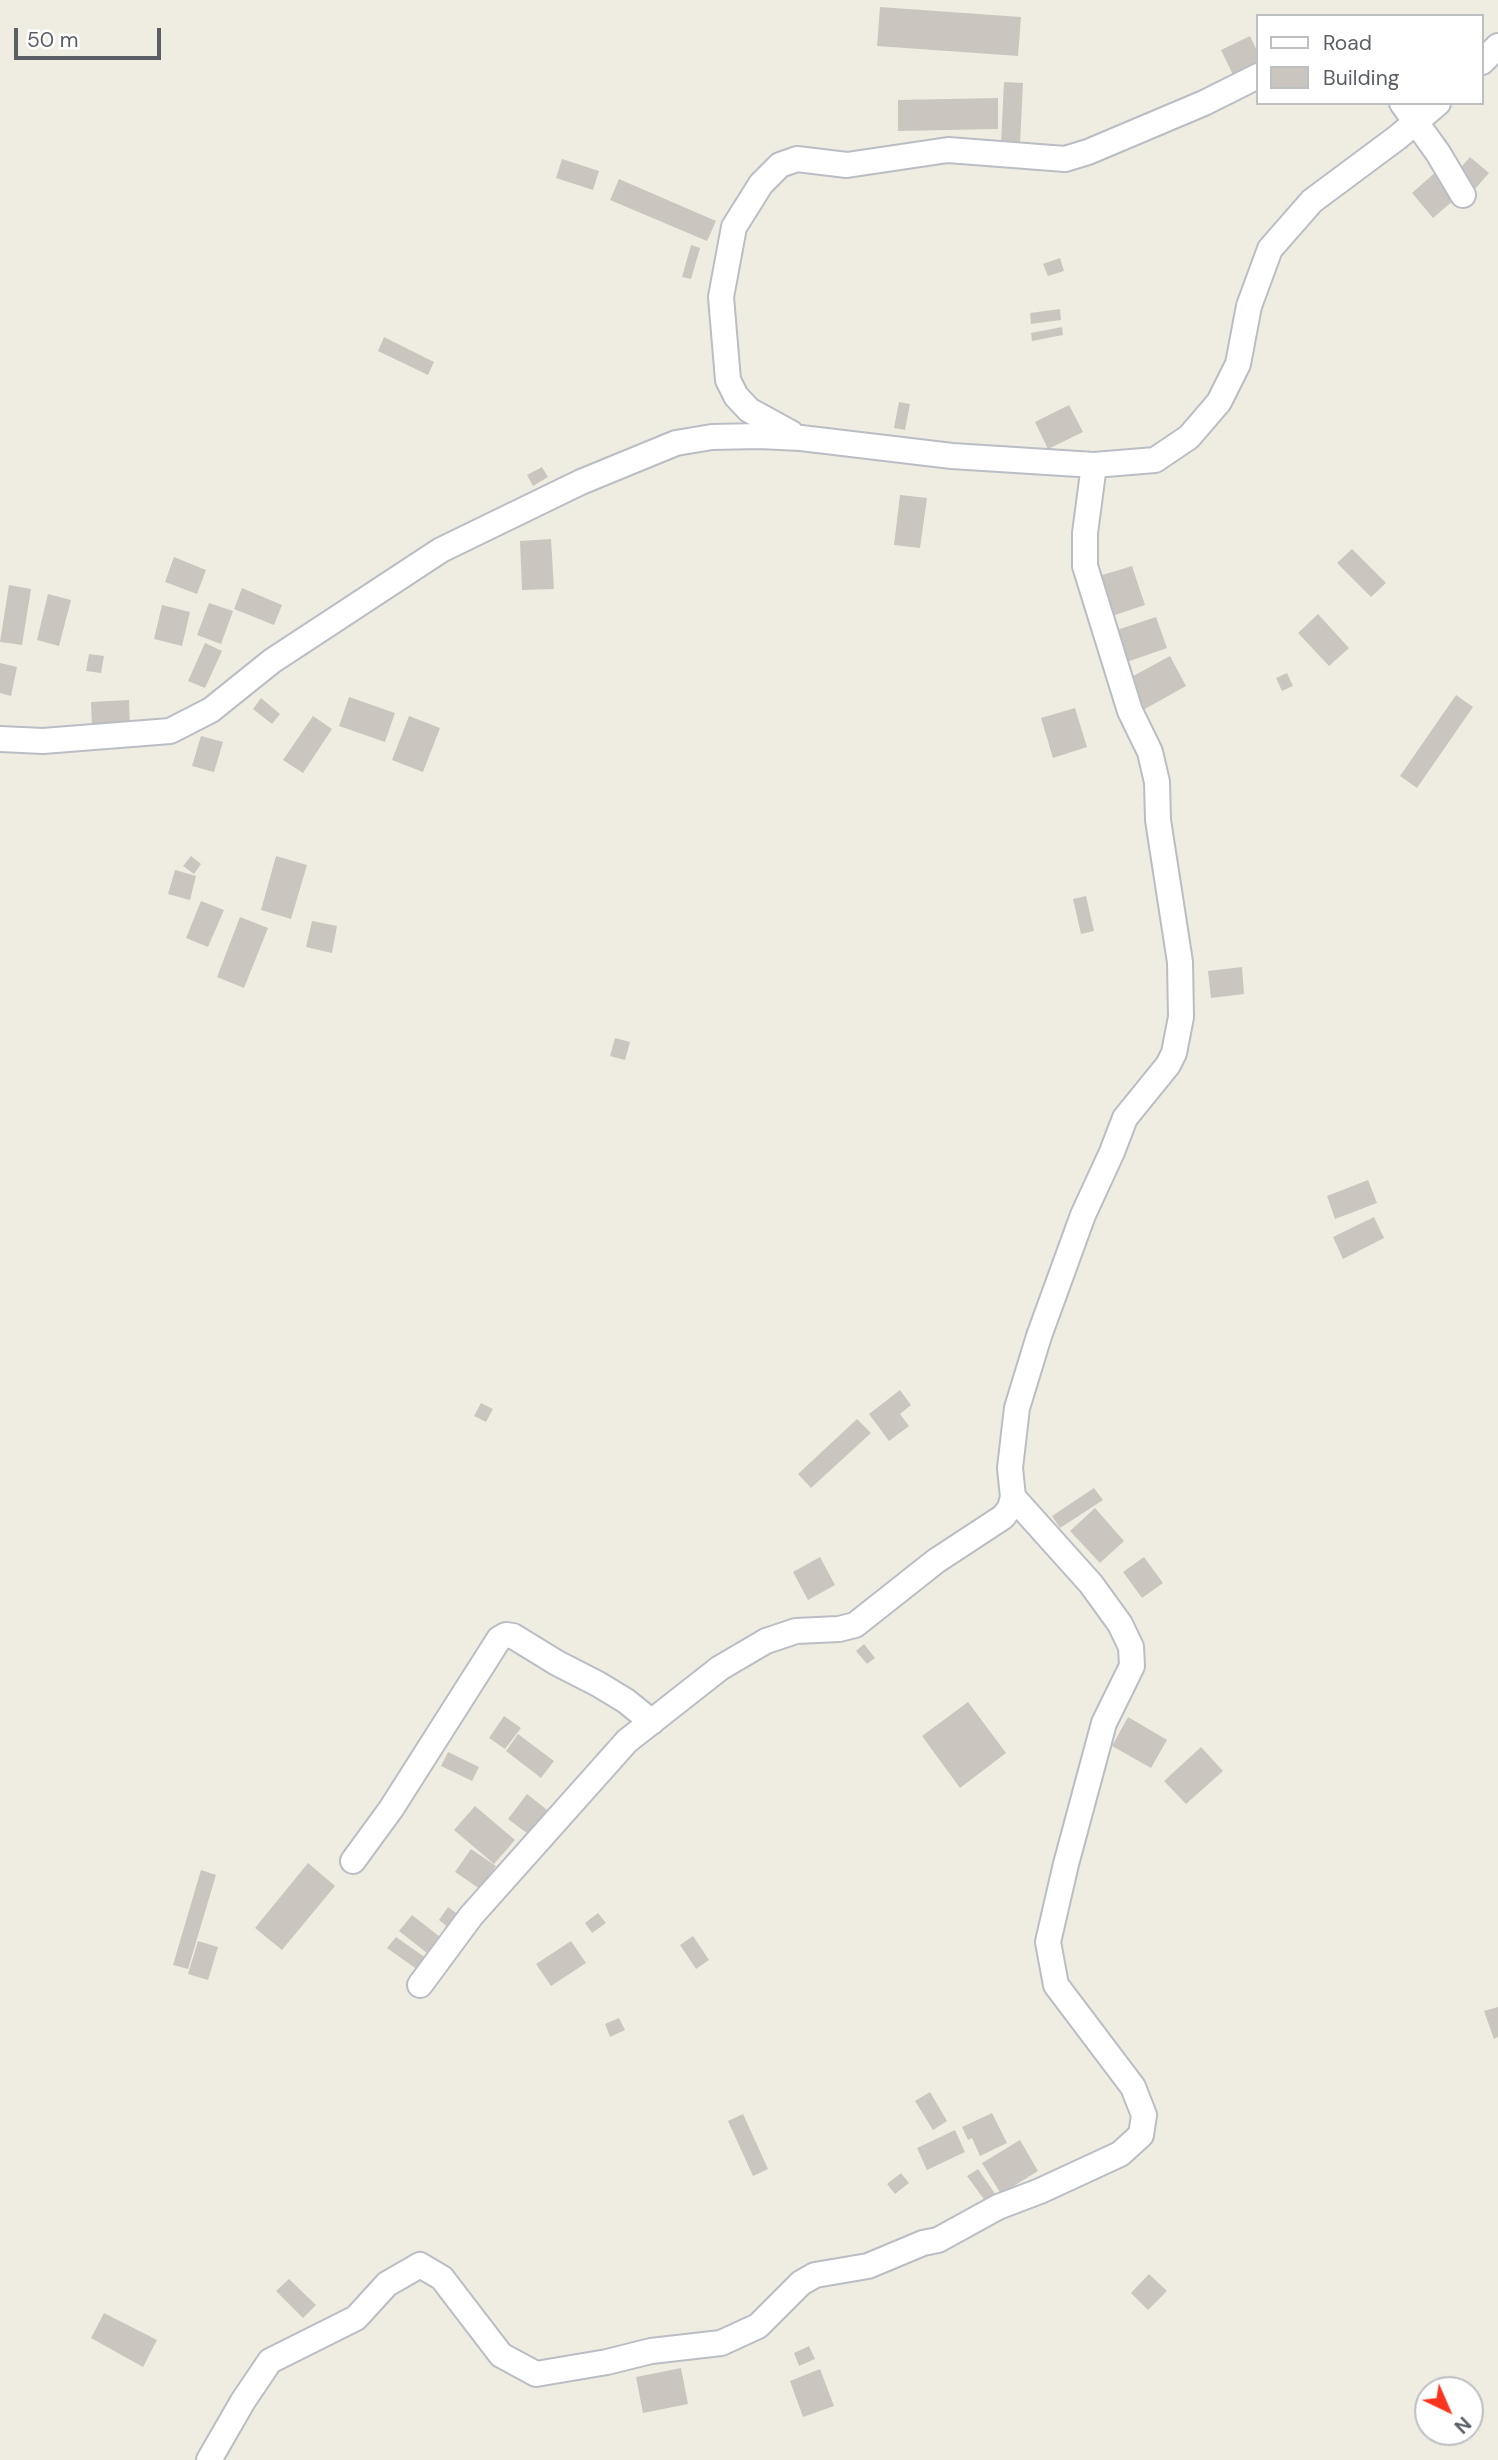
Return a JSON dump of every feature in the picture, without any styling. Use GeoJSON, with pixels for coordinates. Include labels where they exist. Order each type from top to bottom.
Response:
{"type":"FeatureCollection","features":[{"type":"Feature","properties":{"kind":"street"},"geometry":{"type":"LineString","coordinates":[[1484,60],[1498,46]]}},
{"type":"Feature","properties":{"kind":"street"},"geometry":{"type":"LineString","coordinates":[[801,438],[749,410],[736,396],[728,380],[721,297],[734,227],[761,184],[780,165],[797,159],[847,165],[948,150],[1065,159],[1205,103],[1256,77]]}},
{"type":"Feature","properties":{"kind":"street"},"geometry":{"type":"LineString","coordinates":[[0,739],[43,741],[170,731],[211,710],[272,660],[441,550],[582,482],[677,443],[712,437],[801,438],[952,457],[1094,465],[1155,460],[1189,437],[1219,402],[1238,364],[1249,306],[1270,249],[1312,201],[1398,137],[1409,112],[1432,105]]}},
{"type":"Feature","properties":{"kind":"street"},"geometry":{"type":"LineString","coordinates":[[1409,112],[1463,194]]}},
{"type":"Feature","properties":{"kind":"street"},"geometry":{"type":"LineString","coordinates":[[420,1985],[471,1916],[627,1741],[720,1668],[766,1641],[796,1631],[839,1629],[855,1625],[936,1561],[1003,1517],[1010,1508],[1013,1497],[1010,1468],[1017,1408],[1039,1336],[1083,1215],[1125,1118],[1168,1065],[1174,1053],[1181,1017],[1180,962],[1158,820],[1157,782],[1150,752],[1130,711],[1085,566],[1085,533],[1094,465]]}},
{"type":"Feature","properties":{"kind":"street"},"geometry":{"type":"LineString","coordinates":[[209,2460],[270,2361],[356,2318],[387,2284],[420,2265],[442,2278],[501,2355],[536,2374],[651,2351],[722,2343],[758,2326],[801,2284],[815,2275],[868,2266],[923,2243],[938,2240],[998,2207],[1121,2154],[1141,2135],[1144,2115],[1133,2087],[1056,1985],[1048,1941],[1104,1723],[1132,1666],[1131,1647],[1120,1624],[1091,1584],[1013,1497]]}},
{"type":"Feature","properties":{"kind":"street"},"geometry":{"type":"LineString","coordinates":[[354,1860],[391,1809],[499,1639],[506,1635],[513,1636],[556,1663],[598,1684],[626,1701],[652,1722]]}},
{"type":"Feature","properties":{"kind":"building"},"geometry":{"type":"Polygon","coordinates":[[[880,7],[1021,17],[1018,56],[877,46],[880,7]]]}},
{"type":"Feature","properties":{"kind":"building"},"geometry":{"type":"Polygon","coordinates":[[[1250,36],[1256,49],[1256,74],[1237,83],[1221,50],[1250,36]]]}},
{"type":"Feature","properties":{"kind":"building"},"geometry":{"type":"Polygon","coordinates":[[[1004,82],[1023,83],[1020,145],[1001,144],[1004,82]]]}},
{"type":"Feature","properties":{"kind":"building"},"geometry":{"type":"Polygon","coordinates":[[[998,98],[998,129],[898,131],[898,100],[998,98]]]}},
{"type":"Feature","properties":{"kind":"building"},"geometry":{"type":"Polygon","coordinates":[[[1470,157],[1489,173],[1475,189],[1456,173],[1470,157]]]}},
{"type":"Feature","properties":{"kind":"building"},"geometry":{"type":"Polygon","coordinates":[[[562,159],[599,171],[593,190],[556,178],[562,159]]]}},
{"type":"Feature","properties":{"kind":"building"},"geometry":{"type":"Polygon","coordinates":[[[1439,169],[1461,194],[1433,218],[1412,193],[1439,169]]]}},
{"type":"Feature","properties":{"kind":"building"},"geometry":{"type":"Polygon","coordinates":[[[619,179],[716,221],[707,241],[610,200],[619,179]]]}},
{"type":"Feature","properties":{"kind":"building"},"geometry":{"type":"Polygon","coordinates":[[[691,245],[700,248],[691,279],[682,277],[691,245]]]}},
{"type":"Feature","properties":{"kind":"building"},"geometry":{"type":"Polygon","coordinates":[[[1060,258],[1064,271],[1048,276],[1043,264],[1060,258]]]}},
{"type":"Feature","properties":{"kind":"building"},"geometry":{"type":"Polygon","coordinates":[[[1060,309],[1061,320],[1031,324],[1030,313],[1060,309]]]}},
{"type":"Feature","properties":{"kind":"building"},"geometry":{"type":"Polygon","coordinates":[[[1062,327],[1063,335],[1032,341],[1031,333],[1062,327]]]}},
{"type":"Feature","properties":{"kind":"building"},"geometry":{"type":"Polygon","coordinates":[[[384,337],[434,362],[428,375],[378,351],[384,337]]]}},
{"type":"Feature","properties":{"kind":"building"},"geometry":{"type":"Polygon","coordinates":[[[899,402],[910,404],[905,430],[894,428],[899,402]]]}},
{"type":"Feature","properties":{"kind":"building"},"geometry":{"type":"Polygon","coordinates":[[[1069,405],[1083,432],[1048,449],[1035,422],[1069,405]]]}},
{"type":"Feature","properties":{"kind":"building"},"geometry":{"type":"Polygon","coordinates":[[[542,467],[548,477],[533,486],[527,475],[542,467]]]}},
{"type":"Feature","properties":{"kind":"building"},"geometry":{"type":"Polygon","coordinates":[[[900,495],[927,498],[920,548],[894,545],[900,495]]]}},
{"type":"Feature","properties":{"kind":"building"},"geometry":{"type":"Polygon","coordinates":[[[551,539],[554,589],[522,590],[520,541],[551,539]]]}},
{"type":"Feature","properties":{"kind":"building"},"geometry":{"type":"Polygon","coordinates":[[[1352,549],[1386,583],[1371,597],[1337,563],[1352,549]]]}},
{"type":"Feature","properties":{"kind":"building"},"geometry":{"type":"Polygon","coordinates":[[[174,557],[206,570],[197,594],[165,582],[174,557]]]}},
{"type":"Feature","properties":{"kind":"building"},"geometry":{"type":"Polygon","coordinates":[[[1132,566],[1145,605],[1112,616],[1099,576],[1132,566]]]}},
{"type":"Feature","properties":{"kind":"building"},"geometry":{"type":"Polygon","coordinates":[[[9,585],[31,589],[22,645],[0,642],[9,585]]]}},
{"type":"Feature","properties":{"kind":"building"},"geometry":{"type":"Polygon","coordinates":[[[242,588],[282,605],[274,625],[234,609],[242,588]]]}},
{"type":"Feature","properties":{"kind":"building"},"geometry":{"type":"Polygon","coordinates":[[[48,594],[71,600],[59,646],[37,640],[48,594]]]}},
{"type":"Feature","properties":{"kind":"building"},"geometry":{"type":"Polygon","coordinates":[[[209,603],[233,611],[221,644],[197,635],[209,603]]]}},
{"type":"Feature","properties":{"kind":"building"},"geometry":{"type":"Polygon","coordinates":[[[162,605],[190,612],[182,646],[154,639],[162,605]]]}},
{"type":"Feature","properties":{"kind":"building"},"geometry":{"type":"Polygon","coordinates":[[[1318,614],[1349,648],[1329,666],[1298,633],[1318,614]]]}},
{"type":"Feature","properties":{"kind":"building"},"geometry":{"type":"Polygon","coordinates":[[[1156,617],[1167,648],[1127,662],[1117,630],[1156,617]]]}},
{"type":"Feature","properties":{"kind":"building"},"geometry":{"type":"Polygon","coordinates":[[[205,643],[222,651],[205,688],[188,681],[205,643]]]}},
{"type":"Feature","properties":{"kind":"building"},"geometry":{"type":"Polygon","coordinates":[[[89,654],[104,656],[101,673],[86,671],[89,654]]]}},
{"type":"Feature","properties":{"kind":"building"},"geometry":{"type":"Polygon","coordinates":[[[1170,656],[1186,686],[1143,710],[1126,680],[1170,656]]]}},
{"type":"Feature","properties":{"kind":"building"},"geometry":{"type":"Polygon","coordinates":[[[0,663],[17,667],[11,696],[0,693],[0,663]]]}},
{"type":"Feature","properties":{"kind":"building"},"geometry":{"type":"Polygon","coordinates":[[[1287,673],[1293,686],[1282,691],[1276,678],[1287,673]]]}},
{"type":"Feature","properties":{"kind":"building"},"geometry":{"type":"Polygon","coordinates":[[[1456,695],[1473,707],[1417,788],[1400,776],[1456,695]]]}},
{"type":"Feature","properties":{"kind":"building"},"geometry":{"type":"Polygon","coordinates":[[[349,697],[395,713],[385,742],[339,726],[349,697]]]}},
{"type":"Feature","properties":{"kind":"building"},"geometry":{"type":"Polygon","coordinates":[[[261,698],[280,714],[272,724],[253,709],[261,698]]]}},
{"type":"Feature","properties":{"kind":"building"},"geometry":{"type":"Polygon","coordinates":[[[129,700],[130,726],[92,728],[91,702],[129,700]]]}},
{"type":"Feature","properties":{"kind":"building"},"geometry":{"type":"Polygon","coordinates":[[[1075,708],[1087,747],[1053,758],[1041,718],[1075,708]]]}},
{"type":"Feature","properties":{"kind":"building"},"geometry":{"type":"Polygon","coordinates":[[[313,716],[332,729],[303,773],[283,760],[313,716]]]}},
{"type":"Feature","properties":{"kind":"building"},"geometry":{"type":"Polygon","coordinates":[[[409,716],[440,728],[423,772],[392,760],[409,716]]]}},
{"type":"Feature","properties":{"kind":"building"},"geometry":{"type":"Polygon","coordinates":[[[201,736],[223,742],[214,772],[192,766],[201,736]]]}},
{"type":"Feature","properties":{"kind":"building"},"geometry":{"type":"Polygon","coordinates":[[[191,856],[201,864],[194,874],[183,866],[191,856]]]}},
{"type":"Feature","properties":{"kind":"building"},"geometry":{"type":"Polygon","coordinates":[[[276,856],[307,865],[291,919],[261,910],[276,856]]]}},
{"type":"Feature","properties":{"kind":"building"},"geometry":{"type":"Polygon","coordinates":[[[175,870],[196,876],[190,900],[168,894],[175,870]]]}},
{"type":"Feature","properties":{"kind":"building"},"geometry":{"type":"Polygon","coordinates":[[[1086,896],[1094,931],[1081,934],[1073,899],[1086,896]]]}},
{"type":"Feature","properties":{"kind":"building"},"geometry":{"type":"Polygon","coordinates":[[[201,901],[224,910],[208,947],[186,938],[201,901]]]}},
{"type":"Feature","properties":{"kind":"building"},"geometry":{"type":"Polygon","coordinates":[[[240,917],[268,928],[244,988],[217,977],[240,917]]]}},
{"type":"Feature","properties":{"kind":"building"},"geometry":{"type":"Polygon","coordinates":[[[312,921],[337,926],[332,953],[306,947],[312,921]]]}},
{"type":"Feature","properties":{"kind":"building"},"geometry":{"type":"Polygon","coordinates":[[[1242,967],[1244,994],[1211,998],[1208,971],[1242,967]]]}},
{"type":"Feature","properties":{"kind":"building"},"geometry":{"type":"Polygon","coordinates":[[[615,1038],[630,1042],[625,1060],[610,1056],[615,1038]]]}},
{"type":"Feature","properties":{"kind":"building"},"geometry":{"type":"Polygon","coordinates":[[[1368,1180],[1377,1203],[1335,1219],[1327,1196],[1368,1180]]]}},
{"type":"Feature","properties":{"kind":"building"},"geometry":{"type":"Polygon","coordinates":[[[1374,1217],[1384,1238],[1343,1259],[1333,1237],[1374,1217]]]}},
{"type":"Feature","properties":{"kind":"building"},"geometry":{"type":"Polygon","coordinates":[[[900,1390],[911,1405],[900,1414],[909,1426],[889,1441],[869,1414],[900,1390]]]}},
{"type":"Feature","properties":{"kind":"building"},"geometry":{"type":"Polygon","coordinates":[[[481,1403],[493,1409],[486,1422],[474,1416],[481,1403]]]}},
{"type":"Feature","properties":{"kind":"building"},"geometry":{"type":"Polygon","coordinates":[[[857,1419],[871,1433],[811,1488],[798,1474],[857,1419]]]}},
{"type":"Feature","properties":{"kind":"building"},"geometry":{"type":"Polygon","coordinates":[[[1094,1488],[1103,1500],[1060,1528],[1052,1516],[1094,1488]]]}},
{"type":"Feature","properties":{"kind":"building"},"geometry":{"type":"Polygon","coordinates":[[[1095,1508],[1124,1541],[1100,1563],[1070,1531],[1095,1508]]]}},
{"type":"Feature","properties":{"kind":"building"},"geometry":{"type":"Polygon","coordinates":[[[820,1557],[835,1585],[808,1600],[793,1572],[820,1557]]]}},
{"type":"Feature","properties":{"kind":"building"},"geometry":{"type":"Polygon","coordinates":[[[1144,1557],[1163,1583],[1142,1598],[1123,1572],[1144,1557]]]}},
{"type":"Feature","properties":{"kind":"building"},"geometry":{"type":"Polygon","coordinates":[[[864,1644],[875,1658],[867,1664],[856,1651],[864,1644]]]}},
{"type":"Feature","properties":{"kind":"building"},"geometry":{"type":"Polygon","coordinates":[[[968,1702],[1006,1753],[960,1788],[922,1736],[968,1702]]]}},
{"type":"Feature","properties":{"kind":"building"},"geometry":{"type":"Polygon","coordinates":[[[504,1716],[521,1728],[505,1749],[489,1738],[504,1716]]]}},
{"type":"Feature","properties":{"kind":"building"},"geometry":{"type":"Polygon","coordinates":[[[1128,1717],[1167,1740],[1151,1768],[1112,1746],[1128,1717]]]}},
{"type":"Feature","properties":{"kind":"building"},"geometry":{"type":"Polygon","coordinates":[[[518,1734],[554,1761],[541,1778],[506,1751],[518,1734]]]}},
{"type":"Feature","properties":{"kind":"building"},"geometry":{"type":"Polygon","coordinates":[[[1201,1747],[1223,1771],[1186,1804],[1164,1781],[1201,1747]]]}},
{"type":"Feature","properties":{"kind":"building"},"geometry":{"type":"Polygon","coordinates":[[[448,1752],[479,1767],[472,1781],[441,1766],[448,1752]]]}},
{"type":"Feature","properties":{"kind":"building"},"geometry":{"type":"Polygon","coordinates":[[[527,1794],[551,1813],[532,1837],[508,1819],[527,1794]]]}},
{"type":"Feature","properties":{"kind":"building"},"geometry":{"type":"Polygon","coordinates":[[[475,1806],[515,1840],[494,1864],[454,1830],[475,1806]]]}},
{"type":"Feature","properties":{"kind":"building"},"geometry":{"type":"Polygon","coordinates":[[[471,1849],[496,1866],[480,1889],[455,1872],[471,1849]]]}},
{"type":"Feature","properties":{"kind":"building"},"geometry":{"type":"Polygon","coordinates":[[[308,1863],[335,1886],[282,1950],[255,1928],[308,1863]]]}},
{"type":"Feature","properties":{"kind":"building"},"geometry":{"type":"Polygon","coordinates":[[[201,1870],[216,1875],[188,1969],[173,1965],[201,1870]]]}},
{"type":"Feature","properties":{"kind":"building"},"geometry":{"type":"Polygon","coordinates":[[[448,1907],[460,1916],[450,1929],[439,1920],[448,1907]]]}},
{"type":"Feature","properties":{"kind":"building"},"geometry":{"type":"Polygon","coordinates":[[[598,1913],[606,1923],[592,1933],[585,1923],[598,1913]]]}},
{"type":"Feature","properties":{"kind":"building"},"geometry":{"type":"Polygon","coordinates":[[[412,1915],[440,1937],[427,1953],[399,1931],[412,1915]]]}},
{"type":"Feature","properties":{"kind":"building"},"geometry":{"type":"Polygon","coordinates":[[[693,1936],[709,1960],[696,1969],[680,1945],[693,1936]]]}},
{"type":"Feature","properties":{"kind":"building"},"geometry":{"type":"Polygon","coordinates":[[[396,1937],[426,1958],[418,1970],[387,1948],[396,1937]]]}},
{"type":"Feature","properties":{"kind":"building"},"geometry":{"type":"Polygon","coordinates":[[[198,1941],[218,1947],[208,1980],[188,1974],[198,1941]]]}},
{"type":"Feature","properties":{"kind":"building"},"geometry":{"type":"Polygon","coordinates":[[[571,1941],[586,1963],[551,1986],[536,1964],[571,1941]]]}},
{"type":"Feature","properties":{"kind":"building"},"geometry":{"type":"Polygon","coordinates":[[[1498,2007],[1498,2037],[1494,2039],[1484,2011],[1498,2007]]]}},
{"type":"Feature","properties":{"kind":"building"},"geometry":{"type":"Polygon","coordinates":[[[619,2018],[625,2030],[610,2037],[605,2024],[619,2018]]]}},
{"type":"Feature","properties":{"kind":"building"},"geometry":{"type":"Polygon","coordinates":[[[930,2092],[947,2121],[933,2130],[915,2101],[930,2092]]]}},
{"type":"Feature","properties":{"kind":"building"},"geometry":{"type":"Polygon","coordinates":[[[992,2113],[1007,2143],[980,2156],[972,2138],[968,2140],[962,2127],[992,2113]]]}},
{"type":"Feature","properties":{"kind":"building"},"geometry":{"type":"Polygon","coordinates":[[[743,2114],[768,2169],[753,2176],[728,2121],[743,2114]]]}},
{"type":"Feature","properties":{"kind":"building"},"geometry":{"type":"Polygon","coordinates":[[[955,2130],[965,2152],[927,2170],[917,2148],[955,2130]]]}},
{"type":"Feature","properties":{"kind":"building"},"geometry":{"type":"Polygon","coordinates":[[[1020,2140],[1038,2171],[1001,2194],[982,2163],[1020,2140]]]}},
{"type":"Feature","properties":{"kind":"building"},"geometry":{"type":"Polygon","coordinates":[[[978,2169],[996,2195],[986,2202],[967,2176],[978,2169]]]}},
{"type":"Feature","properties":{"kind":"building"},"geometry":{"type":"Polygon","coordinates":[[[901,2173],[909,2183],[895,2194],[887,2184],[901,2173]]]}},
{"type":"Feature","properties":{"kind":"building"},"geometry":{"type":"Polygon","coordinates":[[[1149,2274],[1167,2291],[1148,2310],[1131,2293],[1149,2274]]]}},
{"type":"Feature","properties":{"kind":"building"},"geometry":{"type":"Polygon","coordinates":[[[289,2279],[316,2305],[303,2318],[276,2291],[289,2279]]]}},
{"type":"Feature","properties":{"kind":"building"},"geometry":{"type":"Polygon","coordinates":[[[104,2313],[157,2340],[143,2367],[91,2338],[104,2313]]]}},
{"type":"Feature","properties":{"kind":"building"},"geometry":{"type":"Polygon","coordinates":[[[809,2346],[815,2359],[799,2366],[794,2353],[809,2346]]]}},
{"type":"Feature","properties":{"kind":"building"},"geometry":{"type":"Polygon","coordinates":[[[681,2368],[688,2404],[643,2413],[636,2377],[681,2368]]]}},
{"type":"Feature","properties":{"kind":"building"},"geometry":{"type":"Polygon","coordinates":[[[820,2369],[834,2406],[803,2417],[790,2381],[820,2369]]]}}]}
